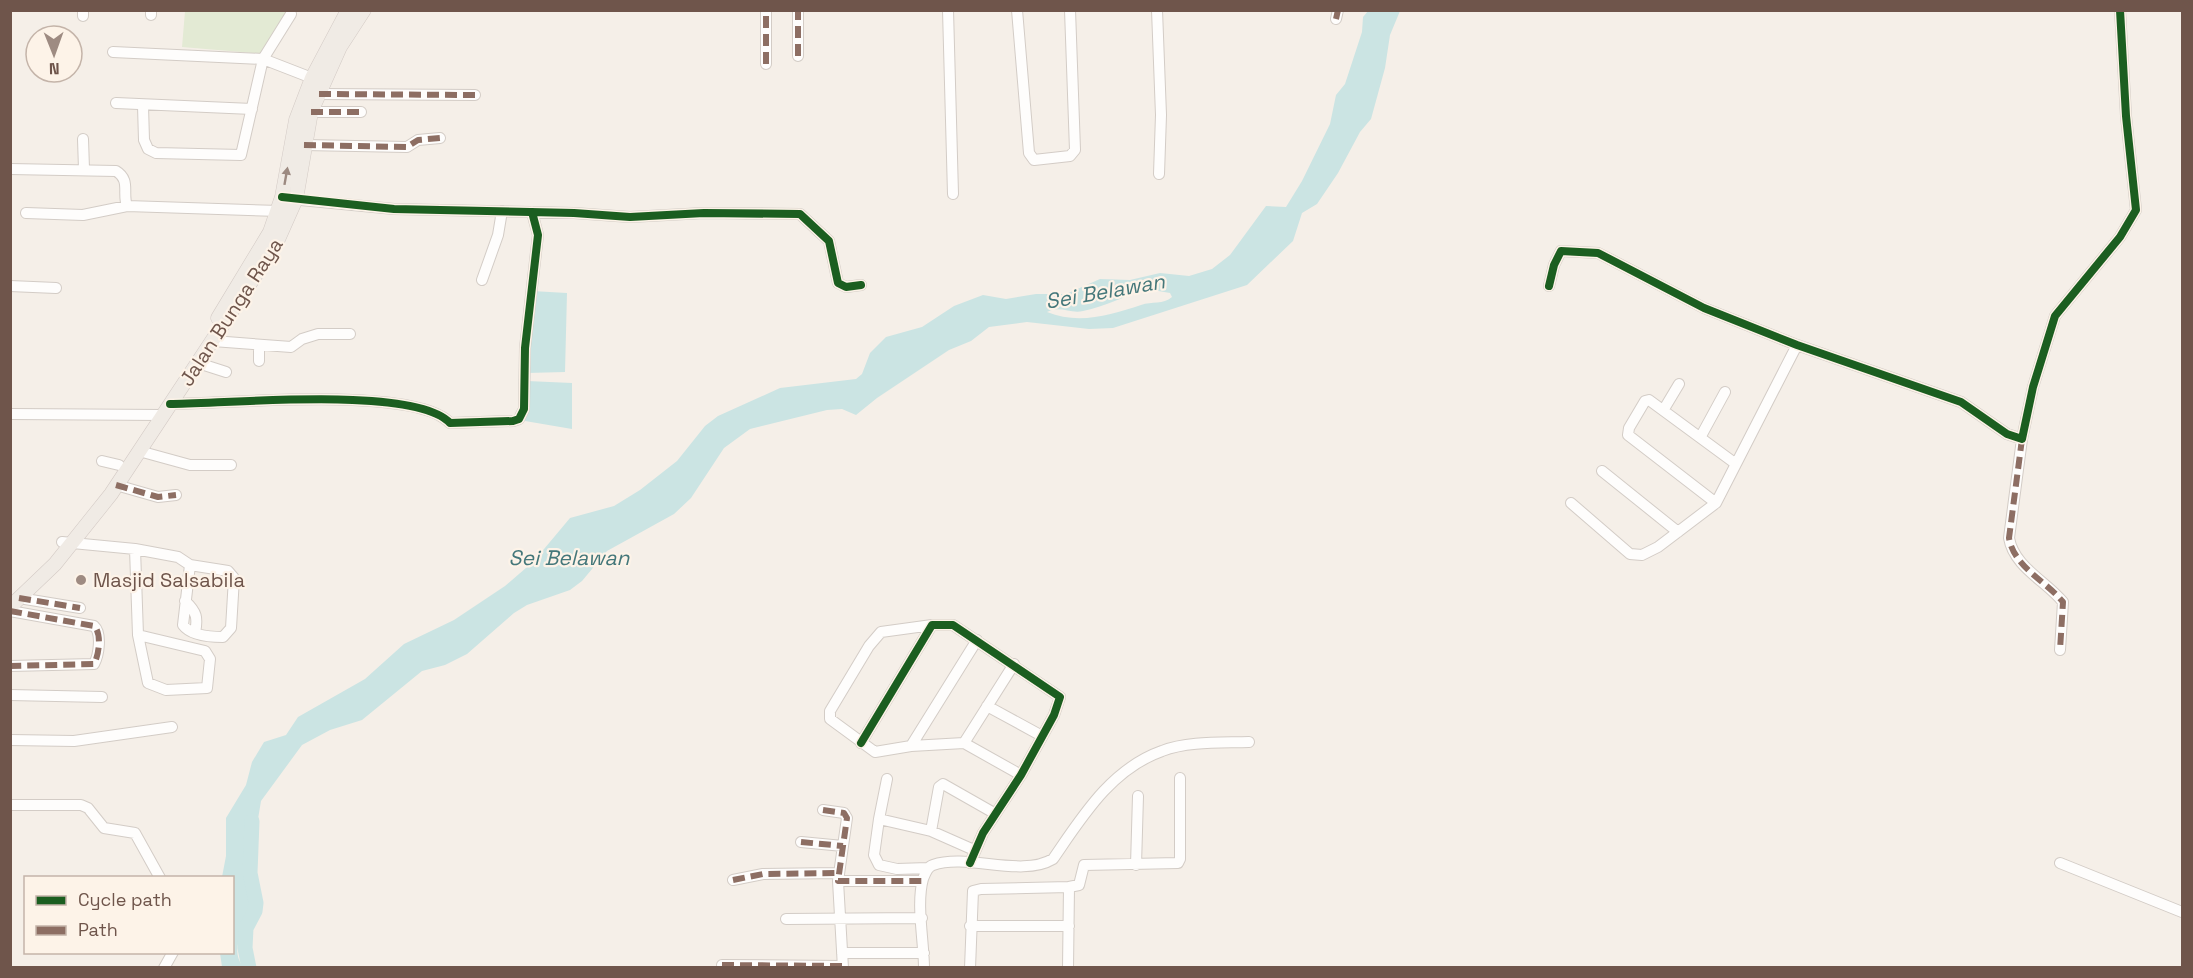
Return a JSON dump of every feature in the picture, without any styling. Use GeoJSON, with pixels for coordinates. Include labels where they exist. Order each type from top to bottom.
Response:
{"type":"FeatureCollection","features":[{"type":"Feature","properties":{"kind":"main road","name":"Jalan Bunga Raya"},"geometry":{"type":"LineString","coordinates":[[67,543],[118,465],[198,363],[276,244],[311,112],[319,94],[327,62],[348,10]]}},
{"type":"Feature","properties":{"kind":"main road","name":"Jalan Bunga Raya"},"geometry":{"type":"LineString","coordinates":[[13,604],[116,485],[139,451],[270,232],[286,203],[296,120],[312,78],[327,62],[363,10]]}},
{"type":"Feature","properties":{"kind":"street"},"geometry":{"type":"LineString","coordinates":[[766,10],[766,64]]}},
{"type":"Feature","properties":{"kind":"street"},"geometry":{"type":"LineString","coordinates":[[798,10],[798,56]]}},
{"type":"Feature","properties":{"kind":"street"},"geometry":{"type":"LineString","coordinates":[[948,10],[953,194]]}},
{"type":"Feature","properties":{"kind":"street"},"geometry":{"type":"LineString","coordinates":[[1017,10],[1029,153],[1031,159],[1036,160],[1070,156],[1075,150],[1070,10]]}},
{"type":"Feature","properties":{"kind":"street"},"geometry":{"type":"LineString","coordinates":[[1157,10],[1161,122],[1159,174]]}},
{"type":"Feature","properties":{"kind":"street"},"geometry":{"type":"LineString","coordinates":[[2060,650],[2063,602],[2050,586],[2036,578],[2022,563],[2010,547],[2009,538],[2022,439],[2036,376],[2055,316],[2120,237],[2136,210],[2126,116],[2120,10]]}},
{"type":"Feature","properties":{"kind":"street"},"geometry":{"type":"LineString","coordinates":[[143,106],[144,140],[148,149],[156,153],[239,156],[243,153],[263,59],[291,14]]}},
{"type":"Feature","properties":{"kind":"street"},"geometry":{"type":"LineString","coordinates":[[113,52],[263,59],[312,78]]}},
{"type":"Feature","properties":{"kind":"street"},"geometry":{"type":"LineString","coordinates":[[319,94],[475,95]]}},
{"type":"Feature","properties":{"kind":"street"},"geometry":{"type":"LineString","coordinates":[[116,103],[143,106],[252,109]]}},
{"type":"Feature","properties":{"kind":"street"},"geometry":{"type":"LineString","coordinates":[[311,112],[361,112]]}},
{"type":"Feature","properties":{"kind":"street"},"geometry":{"type":"LineString","coordinates":[[304,145],[407,147],[418,140],[440,138]]}},
{"type":"Feature","properties":{"kind":"street"},"geometry":{"type":"LineString","coordinates":[[83,139],[84,169]]}},
{"type":"Feature","properties":{"kind":"street"},"geometry":{"type":"LineString","coordinates":[[10,169],[107,169],[122,175],[126,183],[127,206]]}},
{"type":"Feature","properties":{"kind":"street"},"geometry":{"type":"LineString","coordinates":[[26,213],[83,215],[127,206],[286,203],[648,218],[705,213],[800,214],[829,241],[838,283],[846,287],[861,285]]}},
{"type":"Feature","properties":{"kind":"street"},"geometry":{"type":"LineString","coordinates":[[482,280],[495,245],[502,212]]}},
{"type":"Feature","properties":{"kind":"street"},"geometry":{"type":"LineString","coordinates":[[10,414],[161,411],[319,399],[406,405],[439,413],[450,423],[519,419],[524,409],[525,348],[538,235],[532,212]]}},
{"type":"Feature","properties":{"kind":"street"},"geometry":{"type":"LineString","coordinates":[[1549,286],[1554,265],[1562,251],[1598,254],[1704,308],[1797,345],[1961,402],[2007,434],[2022,439]]}},
{"type":"Feature","properties":{"kind":"street"},"geometry":{"type":"LineString","coordinates":[[10,286],[57,288]]}},
{"type":"Feature","properties":{"kind":"street"},"geometry":{"type":"LineString","coordinates":[[213,341],[258,346],[291,346],[302,339],[318,334],[350,334]]}},
{"type":"Feature","properties":{"kind":"street"},"geometry":{"type":"LineString","coordinates":[[1570,503],[1636,556],[1658,547],[1716,503],[1797,345]]}},
{"type":"Feature","properties":{"kind":"street"},"geometry":{"type":"LineString","coordinates":[[258,346],[260,361]]}},
{"type":"Feature","properties":{"kind":"street"},"geometry":{"type":"LineString","coordinates":[[198,363],[226,372]]}},
{"type":"Feature","properties":{"kind":"street"},"geometry":{"type":"LineString","coordinates":[[1664,409],[1679,384]]}},
{"type":"Feature","properties":{"kind":"street"},"geometry":{"type":"LineString","coordinates":[[1701,436],[1725,392]]}},
{"type":"Feature","properties":{"kind":"street"},"geometry":{"type":"LineString","coordinates":[[1716,503],[1628,435],[1629,428],[1645,401],[1654,402],[1736,464]]}},
{"type":"Feature","properties":{"kind":"street"},"geometry":{"type":"LineString","coordinates":[[139,451],[190,465],[231,465]]}},
{"type":"Feature","properties":{"kind":"street"},"geometry":{"type":"LineString","coordinates":[[102,461],[118,465]]}},
{"type":"Feature","properties":{"kind":"street"},"geometry":{"type":"LineString","coordinates":[[1602,471],[1678,532]]}},
{"type":"Feature","properties":{"kind":"street"},"geometry":{"type":"LineString","coordinates":[[116,485],[158,497],[176,495]]}},
{"type":"Feature","properties":{"kind":"street"},"geometry":{"type":"LineString","coordinates":[[67,543],[135,549],[178,557],[190,565],[223,569],[234,578],[231,628],[228,634],[216,637],[195,633],[183,625],[190,565]]}},
{"type":"Feature","properties":{"kind":"street"},"geometry":{"type":"LineString","coordinates":[[135,549],[138,635],[148,682],[166,690],[207,688],[210,659],[205,651],[138,635]]}},
{"type":"Feature","properties":{"kind":"street"},"geometry":{"type":"LineString","coordinates":[[13,604],[80,608]]}},
{"type":"Feature","properties":{"kind":"street"},"geometry":{"type":"LineString","coordinates":[[10,666],[96,662],[99,635],[97,628],[13,604]]}},
{"type":"Feature","properties":{"kind":"street"},"geometry":{"type":"LineString","coordinates":[[970,863],[974,850],[994,813],[1021,776],[1060,703],[1060,696],[953,624],[887,629],[881,632],[869,646],[828,716],[830,719],[861,743],[880,754],[911,746],[964,743],[1021,776]]}},
{"type":"Feature","properties":{"kind":"street"},"geometry":{"type":"LineString","coordinates":[[861,743],[932,625]]}},
{"type":"Feature","properties":{"kind":"street"},"geometry":{"type":"LineString","coordinates":[[911,746],[943,691],[977,640]]}},
{"type":"Feature","properties":{"kind":"street"},"geometry":{"type":"LineString","coordinates":[[964,743],[1014,664]]}},
{"type":"Feature","properties":{"kind":"street"},"geometry":{"type":"LineString","coordinates":[[10,695],[102,697]]}},
{"type":"Feature","properties":{"kind":"street"},"geometry":{"type":"LineString","coordinates":[[987,706],[1042,736]]}},
{"type":"Feature","properties":{"kind":"street"},"geometry":{"type":"LineString","coordinates":[[10,740],[74,741],[172,728]]}},
{"type":"Feature","properties":{"kind":"street"},"geometry":{"type":"LineString","coordinates":[[887,779],[874,855],[879,865],[897,869],[970,863],[1021,865],[1047,862],[1053,859],[1098,797],[1132,767],[1162,750],[1249,742]]}},
{"type":"Feature","properties":{"kind":"street"},"geometry":{"type":"LineString","coordinates":[[970,968],[971,895],[976,890],[1069,887],[1079,885],[1084,865],[1173,864],[1180,859],[1180,778]]}},
{"type":"Feature","properties":{"kind":"street"},"geometry":{"type":"LineString","coordinates":[[931,831],[939,787],[943,784],[994,813]]}},
{"type":"Feature","properties":{"kind":"street"},"geometry":{"type":"LineString","coordinates":[[1136,865],[1138,796]]}},
{"type":"Feature","properties":{"kind":"street"},"geometry":{"type":"LineString","coordinates":[[10,805],[81,805],[88,808],[104,828],[135,833],[159,876]]}},
{"type":"Feature","properties":{"kind":"street"},"geometry":{"type":"LineString","coordinates":[[722,965],[843,967],[839,877],[846,815],[823,810]]}},
{"type":"Feature","properties":{"kind":"street"},"geometry":{"type":"LineString","coordinates":[[879,819],[931,831],[974,850]]}},
{"type":"Feature","properties":{"kind":"street"},"geometry":{"type":"LineString","coordinates":[[801,842],[843,846]]}},
{"type":"Feature","properties":{"kind":"street"},"geometry":{"type":"LineString","coordinates":[[2060,863],[2182,912]]}},
{"type":"Feature","properties":{"kind":"street"},"geometry":{"type":"LineString","coordinates":[[924,968],[922,881],[928,868]]}},
{"type":"Feature","properties":{"kind":"street"},"geometry":{"type":"LineString","coordinates":[[733,880],[763,874],[922,881]]}},
{"type":"Feature","properties":{"kind":"street"},"geometry":{"type":"LineString","coordinates":[[1068,968],[1069,887]]}},
{"type":"Feature","properties":{"kind":"street"},"geometry":{"type":"LineString","coordinates":[[786,919],[922,918]]}},
{"type":"Feature","properties":{"kind":"street"},"geometry":{"type":"LineString","coordinates":[[970,926],[1069,926]]}},
{"type":"Feature","properties":{"kind":"street"},"geometry":{"type":"LineString","coordinates":[[843,953],[924,953]]}},
{"type":"Feature","properties":{"kind":"street"},"geometry":{"type":"LineString","coordinates":[[164,968],[172,954]]}},
{"type":"Feature","properties":{"kind":"green space"},"geometry":{"type":"Polygon","coordinates":[[[185,11],[291,11],[265,54],[182,47],[185,11]]]}},
{"type":"Feature","properties":{"kind":"water","name":"Sei Belawan"},"geometry":{"type":"Polygon","coordinates":[[[1368,11],[1400,11],[1390,35],[1385,68],[1371,119],[1360,132],[1338,173],[1317,204],[1302,213],[1293,241],[1247,285],[1113,328],[1089,329],[1027,322],[989,327],[971,341],[949,350],[877,398],[856,415],[842,409],[827,410],[750,429],[724,448],[691,498],[674,514],[607,551],[582,581],[570,590],[527,605],[514,613],[467,654],[445,665],[422,671],[362,720],[330,730],[302,745],[261,801],[256,831],[248,844],[246,881],[253,906],[238,944],[237,951],[243,967],[222,967],[220,954],[234,954],[234,876],[222,876],[226,856],[226,818],[246,785],[252,762],[264,742],[286,735],[298,717],[365,679],[404,644],[454,620],[505,586],[534,561],[570,518],[614,506],[640,490],[677,461],[705,426],[718,416],[780,388],[856,379],[862,374],[870,353],[886,337],[922,327],[954,306],[983,295],[1006,299],[1036,294],[1066,294],[1100,279],[1130,280],[1160,273],[1189,276],[1212,269],[1230,255],[1266,206],[1286,207],[1302,181],[1330,124],[1336,95],[1345,84],[1362,32],[1363,17],[1368,11]],[[1147,289],[1083,311],[1056,309],[1047,312],[1071,318],[1094,317],[1165,301],[1172,297],[1170,293],[1147,289]]]}},
{"type":"Feature","properties":{"kind":"water"},"geometry":{"type":"Polygon","coordinates":[[[532,291],[567,293],[565,372],[527,373],[532,291]]]}},
{"type":"Feature","properties":{"kind":"water"},"geometry":{"type":"Polygon","coordinates":[[[527,381],[572,383],[572,429],[525,421],[527,381]]]}},
{"type":"Feature","properties":{"kind":"waterway","name":"Sei Belawan"},"geometry":{"type":"LineString","coordinates":[[249,968],[245,948],[246,928],[255,911],[256,903],[250,873],[252,821]]}},
{"type":"Feature","properties":{"kind":"marked path"},"geometry":{"type":"LineString","coordinates":[[766,10],[766,64]]}},
{"type":"Feature","properties":{"kind":"marked path"},"geometry":{"type":"LineString","coordinates":[[798,10],[798,56]]}},
{"type":"Feature","properties":{"kind":"marked path"},"geometry":{"type":"LineString","coordinates":[[1336,19],[1338,10]]}},
{"type":"Feature","properties":{"kind":"marked path"},"geometry":{"type":"LineString","coordinates":[[319,94],[475,95]]}},
{"type":"Feature","properties":{"kind":"marked path"},"geometry":{"type":"LineString","coordinates":[[311,112],[361,112]]}},
{"type":"Feature","properties":{"kind":"marked path"},"geometry":{"type":"LineString","coordinates":[[304,145],[407,147],[418,140],[440,138]]}},
{"type":"Feature","properties":{"kind":"marked path"},"geometry":{"type":"LineString","coordinates":[[2022,439],[2009,538],[2017,557],[2063,602],[2060,650]]}},
{"type":"Feature","properties":{"kind":"marked path"},"geometry":{"type":"LineString","coordinates":[[116,485],[158,497],[176,495]]}},
{"type":"Feature","properties":{"kind":"marked path"},"geometry":{"type":"LineString","coordinates":[[19,598],[80,608]]}},
{"type":"Feature","properties":{"kind":"marked path"},"geometry":{"type":"LineString","coordinates":[[10,611],[94,626],[97,629],[99,644],[94,664],[10,666]]}},
{"type":"Feature","properties":{"kind":"marked path"},"geometry":{"type":"LineString","coordinates":[[823,810],[844,813],[847,818],[838,881],[922,881]]}},
{"type":"Feature","properties":{"kind":"marked path"},"geometry":{"type":"LineString","coordinates":[[801,842],[843,846]]}},
{"type":"Feature","properties":{"kind":"marked path"},"geometry":{"type":"LineString","coordinates":[[733,880],[763,874],[839,873]]}},
{"type":"Feature","properties":{"kind":"marked path"},"geometry":{"type":"LineString","coordinates":[[722,965],[843,966]]}},
{"type":"Feature","properties":{"kind":"cycle path"},"geometry":{"type":"LineString","coordinates":[[1549,286],[1554,265],[1561,251],[1598,253],[1704,308],[1797,345],[1961,402],[2007,434],[2022,439],[2033,387],[2055,316],[2120,237],[2136,210],[2126,116],[2120,10]]}},
{"type":"Feature","properties":{"kind":"cycle path"},"geometry":{"type":"LineString","coordinates":[[282,197],[394,209],[574,213],[630,217],[704,213],[800,214],[829,241],[838,283],[846,287],[861,285]]}},
{"type":"Feature","properties":{"kind":"cycle path"},"geometry":{"type":"LineString","coordinates":[[170,404],[318,399],[361,400],[399,404],[430,411],[450,423],[519,419],[524,409],[525,348],[538,235],[532,212]]}},
{"type":"Feature","properties":{"kind":"cycle path"},"geometry":{"type":"LineString","coordinates":[[861,743],[932,625],[953,625],[1060,697],[1054,715],[1021,775],[983,833],[970,863]]}},
{"type":"Feature","properties":{"kind":"place","name":"Masjid Salsabila"},"geometry":{"type":"Point","coordinates":[81,580]}}]}
